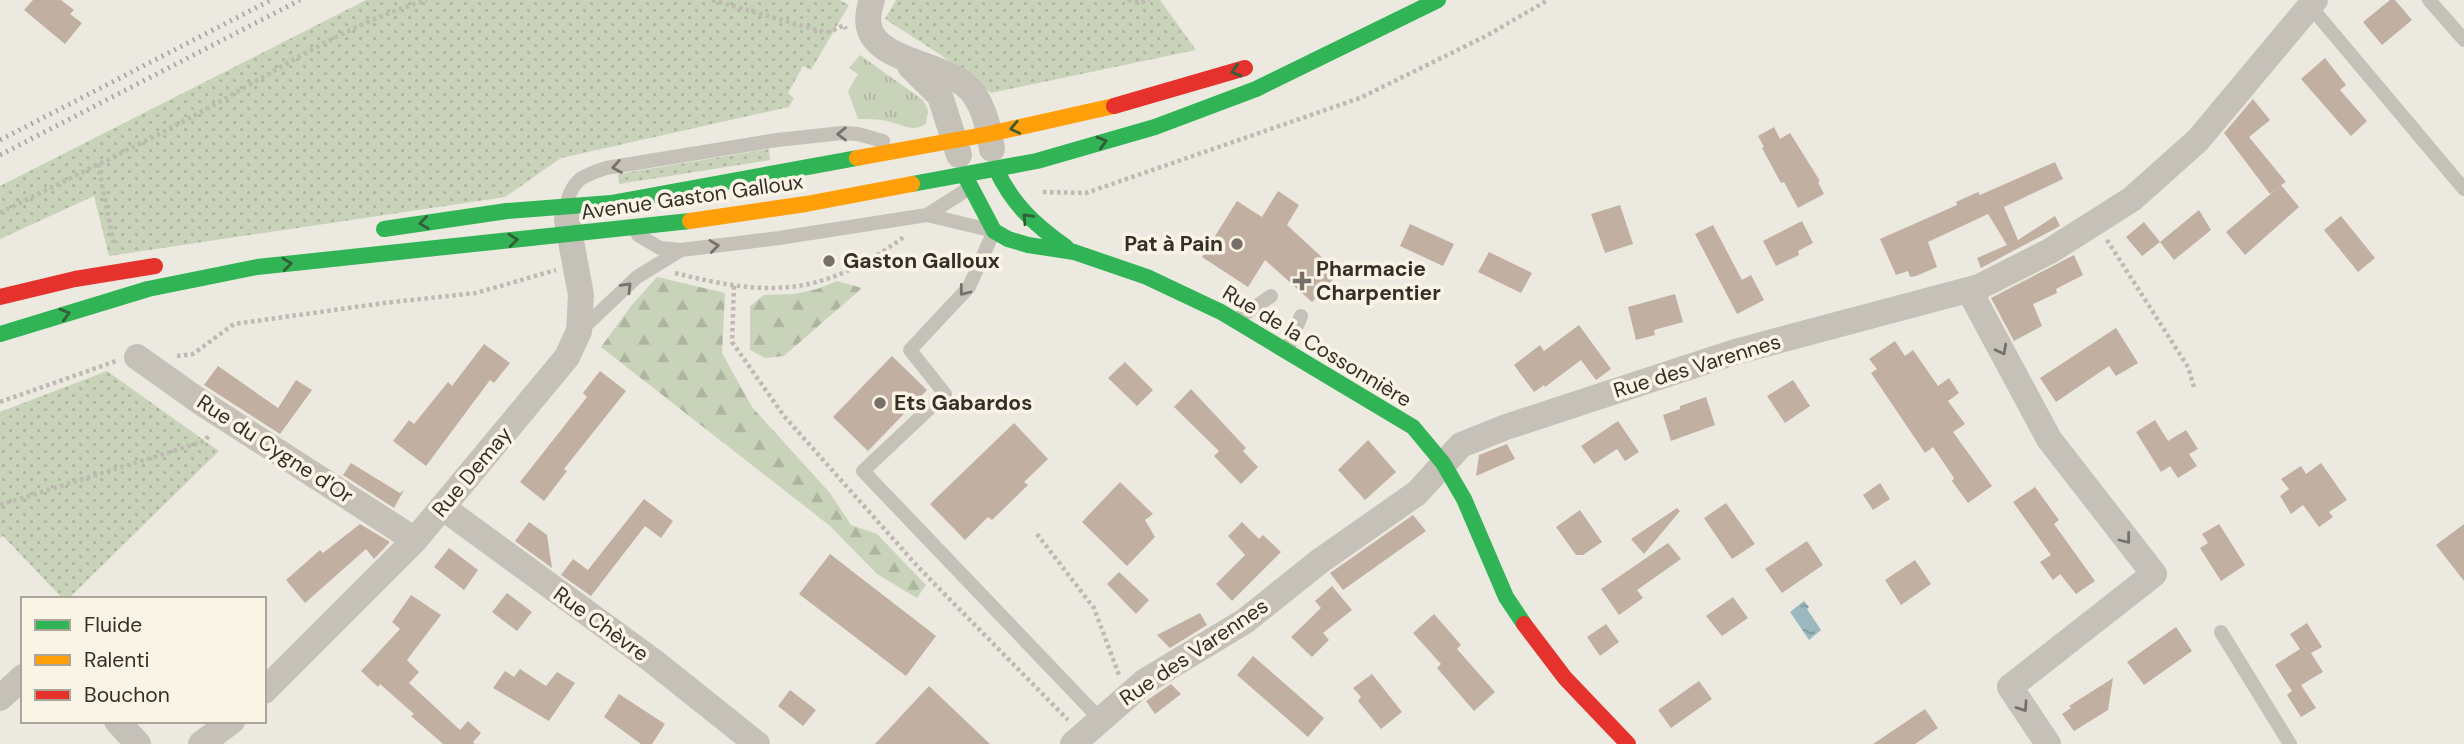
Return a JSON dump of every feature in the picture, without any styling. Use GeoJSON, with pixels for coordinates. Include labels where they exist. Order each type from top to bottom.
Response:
{"type":"FeatureCollection","features":[{"type":"Feature","properties":{"kind":"main road","name":"Avenue Gaston Galloux"},"geometry":{"type":"LineString","coordinates":[[0,334],[148,289],[257,267],[628,229],[968,181],[996,169],[1037,161],[1155,127],[1256,89],[1438,0]]}},
{"type":"Feature","properties":{"kind":"main road","name":"Avenue Gaston Galloux"},"geometry":{"type":"LineString","coordinates":[[1294,54],[1372,31]]}},
{"type":"Feature","properties":{"kind":"main road","name":"Avenue Gaston Galloux"},"geometry":{"type":"LineString","coordinates":[[369,231],[507,211],[611,203],[989,134],[1126,103],[1255,65]]}},
{"type":"Feature","properties":{"kind":"main road","name":"Rue de la Cossonnière"},"geometry":{"type":"LineString","coordinates":[[996,169],[1004,189],[1033,224],[1074,252]]}},
{"type":"Feature","properties":{"kind":"main road"},"geometry":{"type":"LineString","coordinates":[[968,181],[995,231]]}},
{"type":"Feature","properties":{"kind":"main road","name":"Rue de la Cossonnière"},"geometry":{"type":"LineString","coordinates":[[995,231],[1008,239],[1074,252],[1147,277],[1235,320],[1413,427],[1443,463],[1464,499],[1506,597],[1538,645],[1565,678],[1628,744]]}},
{"type":"Feature","properties":{"kind":"main road"},"geometry":{"type":"LineString","coordinates":[[0,297],[75,279],[173,263],[0,312]]}},
{"type":"Feature","properties":{"kind":"street"},"geometry":{"type":"LineString","coordinates":[[872,0],[868,11],[868,30],[876,43],[958,80],[973,93],[984,116],[996,169]]}},
{"type":"Feature","properties":{"kind":"street","name":"Rue des Varennes"},"geometry":{"type":"LineString","coordinates":[[1073,744],[1144,681],[1245,621],[1320,561],[1417,493],[1461,445],[1506,427],[1735,352],[1979,287],[2050,251],[2132,199],[2198,139],[2313,3]]}},
{"type":"Feature","properties":{"kind":"street"},"geometry":{"type":"LineString","coordinates":[[898,55],[940,96],[968,181]]}},
{"type":"Feature","properties":{"kind":"street","name":"Rue Demay"},"geometry":{"type":"LineString","coordinates":[[266,689],[415,540],[567,358],[579,331],[580,285],[565,208]]}},
{"type":"Feature","properties":{"kind":"street"},"geometry":{"type":"LineString","coordinates":[[1969,289],[2049,439],[2154,574],[2010,687],[2048,744]]}},
{"type":"Feature","properties":{"kind":"street","name":"Rue du Cygne d'Or"},"geometry":{"type":"LineString","coordinates":[[137,357],[221,415],[415,540]]}},
{"type":"Feature","properties":{"kind":"street","name":"Rue Chèvre"},"geometry":{"type":"LineString","coordinates":[[442,507],[653,662],[757,744]]}},
{"type":"Feature","properties":{"kind":"street"},"geometry":{"type":"LineString","coordinates":[[0,698],[21,679]]}},
{"type":"Feature","properties":{"kind":"street"},"geometry":{"type":"LineString","coordinates":[[119,723],[138,744]]}},
{"type":"Feature","properties":{"kind":"street"},"geometry":{"type":"LineString","coordinates":[[201,744],[229,723]]}},
{"type":"Feature","properties":{"kind":"lane"},"geometry":{"type":"LineString","coordinates":[[2429,0],[2464,40]]}},
{"type":"Feature","properties":{"kind":"lane"},"geometry":{"type":"LineString","coordinates":[[2313,3],[2464,189]]}},
{"type":"Feature","properties":{"kind":"lane"},"geometry":{"type":"LineString","coordinates":[[565,208],[571,187],[582,177],[606,168],[777,140],[842,133],[858,134],[908,148]]}},
{"type":"Feature","properties":{"kind":"lane"},"geometry":{"type":"LineString","coordinates":[[928,215],[968,181]]}},
{"type":"Feature","properties":{"kind":"lane"},"geometry":{"type":"LineString","coordinates":[[628,229],[660,248],[681,250],[928,215],[995,231],[969,287],[910,350],[945,394],[863,471],[1100,719]]}},
{"type":"Feature","properties":{"kind":"lane"},"geometry":{"type":"LineString","coordinates":[[579,331],[636,277],[681,250]]}},
{"type":"Feature","properties":{"kind":"lane"},"geometry":{"type":"LineString","coordinates":[[1235,320],[1271,296]]}},
{"type":"Feature","properties":{"kind":"lane"},"geometry":{"type":"LineString","coordinates":[[1286,351],[1301,316]]}},
{"type":"Feature","properties":{"kind":"lane"},"geometry":{"type":"LineString","coordinates":[[2221,632],[2290,744]]}},
{"type":"Feature","properties":{"kind":"path"},"geometry":{"type":"LineString","coordinates":[[0,213],[195,115],[311,50],[400,8],[427,0]]}},
{"type":"Feature","properties":{"kind":"path"},"geometry":{"type":"LineString","coordinates":[[712,0],[824,32],[844,25]]}},
{"type":"Feature","properties":{"kind":"path"},"geometry":{"type":"LineString","coordinates":[[1128,0],[1139,3],[1149,0]]}},
{"type":"Feature","properties":{"kind":"path"},"geometry":{"type":"LineString","coordinates":[[1038,192],[1086,193],[1360,98],[1486,36],[1548,0]]}},
{"type":"Feature","properties":{"kind":"path"},"geometry":{"type":"LineString","coordinates":[[98,164],[116,255]]}},
{"type":"Feature","properties":{"kind":"path"},"geometry":{"type":"LineString","coordinates":[[2092,224],[2107,240],[2188,367],[2196,390]]}},
{"type":"Feature","properties":{"kind":"path"},"geometry":{"type":"LineString","coordinates":[[672,272],[718,284],[769,289],[807,285],[851,270],[879,255],[911,232]]}},
{"type":"Feature","properties":{"kind":"path"},"geometry":{"type":"LineString","coordinates":[[0,402],[110,362],[137,357],[193,354],[234,324],[476,293],[547,273]]}},
{"type":"Feature","properties":{"kind":"path"},"geometry":{"type":"LineString","coordinates":[[0,505],[205,441],[221,415]]}},
{"type":"Feature","properties":{"kind":"path"},"geometry":{"type":"LineString","coordinates":[[1037,534],[1094,608],[1128,695]]}},
{"type":"Feature","properties":{"kind":"green space"},"geometry":{"type":"Polygon","coordinates":[[[366,0],[840,0],[849,5],[811,70],[803,66],[788,93],[794,98],[789,107],[561,158],[505,197],[109,256],[94,196],[0,239],[0,186],[366,0]]]}},
{"type":"Feature","properties":{"kind":"green space"},"geometry":{"type":"Polygon","coordinates":[[[896,0],[1160,0],[1196,50],[991,93],[941,55],[885,19],[896,0]]]}},
{"type":"Feature","properties":{"kind":"green space"},"geometry":{"type":"Polygon","coordinates":[[[860,55],[923,100],[928,110],[926,124],[911,128],[883,120],[858,119],[848,91],[858,74],[849,68],[860,55]]]}},
{"type":"Feature","properties":{"kind":"green space"},"geometry":{"type":"Polygon","coordinates":[[[769,149],[770,160],[619,184],[618,174],[769,149]]]}},
{"type":"Feature","properties":{"kind":"green space"},"geometry":{"type":"Polygon","coordinates":[[[657,277],[725,293],[722,353],[752,407],[830,493],[851,525],[877,534],[926,585],[917,598],[877,574],[830,526],[601,347],[631,306],[657,277]]]}},
{"type":"Feature","properties":{"kind":"green space"},"geometry":{"type":"Polygon","coordinates":[[[837,281],[862,288],[784,356],[765,358],[750,350],[750,306],[764,295],[794,294],[837,281]]]}},
{"type":"Feature","properties":{"kind":"green space"},"geometry":{"type":"Polygon","coordinates":[[[107,371],[219,451],[70,597],[61,597],[3,536],[0,538],[0,412],[107,371]]]}},
{"type":"Feature","properties":{"kind":"water"},"geometry":{"type":"Polygon","coordinates":[[[1804,601],[1821,630],[1809,640],[1790,612],[1804,601]]]}},
{"type":"Feature","properties":{"kind":"building"},"geometry":{"type":"Polygon","coordinates":[[[33,0],[61,0],[74,10],[70,14],[82,23],[65,44],[24,10],[33,0]]]}},
{"type":"Feature","properties":{"kind":"building"},"geometry":{"type":"Polygon","coordinates":[[[2390,0],[2395,0],[2412,20],[2382,45],[2363,22],[2390,0]]]}},
{"type":"Feature","properties":{"kind":"building"},"geometry":{"type":"Polygon","coordinates":[[[2325,58],[2346,85],[2340,90],[2367,121],[2351,136],[2301,79],[2325,58]]]}},
{"type":"Feature","properties":{"kind":"building"},"geometry":{"type":"Polygon","coordinates":[[[2253,99],[2270,120],[2249,137],[2286,182],[2281,185],[2299,207],[2245,255],[2226,232],[2280,186],[2270,194],[2224,133],[2253,99]]]}},
{"type":"Feature","properties":{"kind":"building"},"geometry":{"type":"Polygon","coordinates":[[[1774,127],[1780,139],[1790,133],[1820,181],[1818,182],[1824,194],[1798,208],[1784,182],[1781,183],[1758,136],[1774,127]]]}},
{"type":"Feature","properties":{"kind":"building"},"geometry":{"type":"Polygon","coordinates":[[[2055,162],[2063,179],[2004,207],[2018,240],[2055,216],[2060,226],[1981,268],[1977,258],[2007,245],[1988,214],[1928,242],[1937,267],[1916,276],[1910,277],[1908,271],[1896,275],[1880,239],[1957,205],[1956,202],[1978,192],[1980,195],[2055,162]]]}},
{"type":"Feature","properties":{"kind":"building"},"geometry":{"type":"Polygon","coordinates":[[[1278,191],[1299,205],[1287,225],[1339,273],[1312,302],[1265,260],[1248,287],[1202,257],[1237,201],[1262,217],[1278,191]]]}},
{"type":"Feature","properties":{"kind":"building"},"geometry":{"type":"Polygon","coordinates":[[[1620,205],[1633,244],[1605,253],[1591,214],[1620,205]]]}},
{"type":"Feature","properties":{"kind":"building"},"geometry":{"type":"Polygon","coordinates":[[[2199,210],[2211,230],[2174,260],[2160,242],[2199,210]]]}},
{"type":"Feature","properties":{"kind":"building"},"geometry":{"type":"Polygon","coordinates":[[[2341,216],[2375,258],[2358,272],[2324,230],[2341,216]]]}},
{"type":"Feature","properties":{"kind":"building"},"geometry":{"type":"Polygon","coordinates":[[[1802,221],[1813,243],[1798,251],[1799,255],[1776,266],[1763,241],[1802,221]]]}},
{"type":"Feature","properties":{"kind":"building"},"geometry":{"type":"Polygon","coordinates":[[[2144,222],[2160,242],[2142,256],[2126,237],[2144,222]]]}},
{"type":"Feature","properties":{"kind":"building"},"geometry":{"type":"Polygon","coordinates":[[[1410,224],[1454,244],[1443,266],[1400,246],[1410,224]]]}},
{"type":"Feature","properties":{"kind":"building"},"geometry":{"type":"Polygon","coordinates":[[[1713,225],[1742,280],[1751,275],[1764,300],[1737,314],[1695,234],[1713,225]]]}},
{"type":"Feature","properties":{"kind":"building"},"geometry":{"type":"Polygon","coordinates":[[[1489,252],[1532,273],[1521,293],[1478,272],[1489,252]]]}},
{"type":"Feature","properties":{"kind":"building"},"geometry":{"type":"Polygon","coordinates":[[[2074,255],[2083,275],[2056,289],[2057,293],[2033,304],[2042,326],[2014,341],[1991,298],[2074,255]]]}},
{"type":"Feature","properties":{"kind":"building"},"geometry":{"type":"Polygon","coordinates":[[[1675,294],[1683,322],[1654,330],[1655,335],[1636,340],[1628,307],[1675,294]]]}},
{"type":"Feature","properties":{"kind":"building"},"geometry":{"type":"Polygon","coordinates":[[[1579,325],[1611,369],[1596,380],[1581,360],[1534,392],[1514,365],[1540,345],[1544,351],[1579,325]]]}},
{"type":"Feature","properties":{"kind":"building"},"geometry":{"type":"Polygon","coordinates":[[[2116,328],[2138,363],[2116,376],[2109,366],[2056,402],[2040,378],[2116,328]]]}},
{"type":"Feature","properties":{"kind":"building"},"geometry":{"type":"Polygon","coordinates":[[[1895,341],[1905,356],[1913,350],[1938,386],[1949,378],[1959,393],[1948,401],[1965,424],[1953,432],[1992,486],[1968,503],[1933,447],[1925,453],[1871,373],[1877,369],[1869,359],[1895,341]]]}},
{"type":"Feature","properties":{"kind":"building"},"geometry":{"type":"Polygon","coordinates":[[[484,344],[510,363],[494,383],[490,380],[426,466],[393,441],[409,420],[414,424],[448,382],[452,386],[484,344]]]}},
{"type":"Feature","properties":{"kind":"building","name":"Ets Gabardos"},"geometry":{"type":"Polygon","coordinates":[[[892,356],[927,390],[868,451],[833,417],[892,356]]]}},
{"type":"Feature","properties":{"kind":"building"},"geometry":{"type":"Polygon","coordinates":[[[1125,362],[1153,390],[1137,406],[1108,378],[1125,362]]]}},
{"type":"Feature","properties":{"kind":"building"},"geometry":{"type":"Polygon","coordinates":[[[218,366],[278,408],[296,380],[312,390],[280,434],[204,385],[218,366]]]}},
{"type":"Feature","properties":{"kind":"building"},"geometry":{"type":"Polygon","coordinates":[[[600,371],[626,391],[564,469],[567,471],[544,501],[520,482],[587,397],[583,393],[600,371]]]}},
{"type":"Feature","properties":{"kind":"building"},"geometry":{"type":"Polygon","coordinates":[[[1793,380],[1810,406],[1785,423],[1767,396],[1793,380]]]}},
{"type":"Feature","properties":{"kind":"building"},"geometry":{"type":"Polygon","coordinates":[[[1191,389],[1246,448],[1243,451],[1258,467],[1241,484],[1214,456],[1219,451],[1174,407],[1191,389]]]}},
{"type":"Feature","properties":{"kind":"building"},"geometry":{"type":"Polygon","coordinates":[[[1706,397],[1715,425],[1671,441],[1663,415],[1706,397]]]}},
{"type":"Feature","properties":{"kind":"building"},"geometry":{"type":"Polygon","coordinates":[[[2155,420],[2168,441],[2186,430],[2198,449],[2189,454],[2197,466],[2178,478],[2170,466],[2161,472],[2136,432],[2155,420]]]}},
{"type":"Feature","properties":{"kind":"building"},"geometry":{"type":"Polygon","coordinates":[[[1618,421],[1639,452],[1625,461],[1617,449],[1594,464],[1581,446],[1618,421]]]}},
{"type":"Feature","properties":{"kind":"building"},"geometry":{"type":"Polygon","coordinates":[[[1014,423],[1048,459],[1024,482],[1028,485],[992,520],[988,517],[965,540],[930,504],[1014,423]]]}},
{"type":"Feature","properties":{"kind":"building"},"geometry":{"type":"Polygon","coordinates":[[[1368,440],[1396,472],[1365,500],[1338,470],[1368,440]]]}},
{"type":"Feature","properties":{"kind":"building"},"geometry":{"type":"Polygon","coordinates":[[[1507,444],[1515,459],[1476,476],[1479,455],[1507,444]]]}},
{"type":"Feature","properties":{"kind":"building"},"geometry":{"type":"Polygon","coordinates":[[[351,463],[400,493],[404,490],[394,508],[343,475],[351,463]]]}},
{"type":"Feature","properties":{"kind":"building"},"geometry":{"type":"Polygon","coordinates":[[[2321,463],[2347,500],[2329,512],[2333,517],[2319,527],[2303,505],[2291,514],[2280,496],[2289,489],[2281,479],[2301,466],[2306,474],[2321,463]]]}},
{"type":"Feature","properties":{"kind":"building"},"geometry":{"type":"Polygon","coordinates":[[[1120,482],[1153,514],[1145,520],[1155,537],[1127,566],[1082,522],[1120,482]]]}},
{"type":"Feature","properties":{"kind":"building"},"geometry":{"type":"Polygon","coordinates":[[[1880,483],[1890,499],[1873,510],[1863,495],[1880,483]]]}},
{"type":"Feature","properties":{"kind":"building"},"geometry":{"type":"Polygon","coordinates":[[[2035,487],[2059,520],[2054,524],[2095,581],[2076,594],[2060,574],[2053,580],[2040,562],[2051,555],[2013,502],[2035,487]]]}},
{"type":"Feature","properties":{"kind":"building"},"geometry":{"type":"Polygon","coordinates":[[[644,499],[673,521],[661,538],[645,526],[591,596],[561,575],[573,559],[588,570],[644,499]]]}},
{"type":"Feature","properties":{"kind":"building"},"geometry":{"type":"Polygon","coordinates":[[[1726,503],[1755,544],[1732,559],[1704,518],[1726,503]]]}},
{"type":"Feature","properties":{"kind":"building"},"geometry":{"type":"Polygon","coordinates":[[[1677,508],[1680,511],[1644,554],[1631,539],[1677,508]]]}},
{"type":"Feature","properties":{"kind":"building"},"geometry":{"type":"Polygon","coordinates":[[[1580,510],[1602,542],[1583,555],[1576,555],[1556,527],[1580,510]]]}},
{"type":"Feature","properties":{"kind":"building"},"geometry":{"type":"Polygon","coordinates":[[[1413,515],[1426,531],[1343,590],[1330,573],[1413,515]]]}},
{"type":"Feature","properties":{"kind":"building"},"geometry":{"type":"Polygon","coordinates":[[[529,522],[547,535],[552,568],[515,541],[529,522]]]}},
{"type":"Feature","properties":{"kind":"building"},"geometry":{"type":"Polygon","coordinates":[[[1242,522],[1259,539],[1263,535],[1281,552],[1232,601],[1216,584],[1245,555],[1228,536],[1242,522]]]}},
{"type":"Feature","properties":{"kind":"building"},"geometry":{"type":"Polygon","coordinates":[[[360,524],[390,542],[374,559],[366,549],[305,603],[286,580],[320,550],[323,553],[360,524]]]}},
{"type":"Feature","properties":{"kind":"building"},"geometry":{"type":"Polygon","coordinates":[[[2219,524],[2245,565],[2221,581],[2200,548],[2208,543],[2202,534],[2219,524]]]}},
{"type":"Feature","properties":{"kind":"building"},"geometry":{"type":"Polygon","coordinates":[[[2464,524],[2464,581],[2436,545],[2464,524]]]}},
{"type":"Feature","properties":{"kind":"building"},"geometry":{"type":"Polygon","coordinates":[[[1807,541],[1823,565],[1782,593],[1765,569],[1807,541]]]}},
{"type":"Feature","properties":{"kind":"building"},"geometry":{"type":"Polygon","coordinates":[[[1668,543],[1681,559],[1637,590],[1643,598],[1619,615],[1601,589],[1668,543]]]}},
{"type":"Feature","properties":{"kind":"building"},"geometry":{"type":"Polygon","coordinates":[[[449,548],[478,570],[464,590],[434,567],[449,548]]]}},
{"type":"Feature","properties":{"kind":"building"},"geometry":{"type":"Polygon","coordinates":[[[830,554],[936,636],[906,676],[799,594],[830,554]]]}},
{"type":"Feature","properties":{"kind":"building"},"geometry":{"type":"Polygon","coordinates":[[[1915,560],[1931,584],[1901,605],[1885,580],[1915,560]]]}},
{"type":"Feature","properties":{"kind":"building"},"geometry":{"type":"Polygon","coordinates":[[[1119,572],[1149,600],[1136,614],[1107,584],[1119,572]]]}},
{"type":"Feature","properties":{"kind":"building"},"geometry":{"type":"Polygon","coordinates":[[[1332,586],[1352,610],[1323,633],[1329,640],[1312,657],[1291,637],[1321,608],[1315,601],[1332,586]]]}},
{"type":"Feature","properties":{"kind":"building"},"geometry":{"type":"Polygon","coordinates":[[[507,593],[532,612],[517,631],[492,612],[507,593]]]}},
{"type":"Feature","properties":{"kind":"building"},"geometry":{"type":"Polygon","coordinates":[[[411,595],[441,615],[407,660],[419,672],[409,683],[460,730],[468,721],[481,733],[473,742],[475,744],[443,744],[411,716],[414,714],[361,671],[400,629],[392,622],[411,595]]]}},
{"type":"Feature","properties":{"kind":"building"},"geometry":{"type":"Polygon","coordinates":[[[1733,597],[1748,618],[1722,636],[1706,616],[1733,597]]]}},
{"type":"Feature","properties":{"kind":"building"},"geometry":{"type":"Polygon","coordinates":[[[1200,613],[1207,625],[1170,648],[1157,635],[1200,613]]]}},
{"type":"Feature","properties":{"kind":"building"},"geometry":{"type":"Polygon","coordinates":[[[1434,614],[1461,645],[1457,649],[1495,692],[1474,711],[1437,668],[1441,664],[1413,633],[1434,614]]]}},
{"type":"Feature","properties":{"kind":"building"},"geometry":{"type":"Polygon","coordinates":[[[2307,623],[2322,647],[2311,653],[2323,672],[2301,685],[2316,708],[2301,717],[2287,695],[2292,691],[2275,665],[2300,649],[2290,634],[2307,623]]]}},
{"type":"Feature","properties":{"kind":"building"},"geometry":{"type":"Polygon","coordinates":[[[1606,624],[1619,642],[1600,656],[1587,637],[1606,624]]]}},
{"type":"Feature","properties":{"kind":"building"},"geometry":{"type":"Polygon","coordinates":[[[2176,627],[2192,651],[2144,685],[2127,662],[2176,627]]]}},
{"type":"Feature","properties":{"kind":"building"},"geometry":{"type":"Polygon","coordinates":[[[1253,656],[1324,718],[1308,737],[1237,675],[1253,656]]]}},
{"type":"Feature","properties":{"kind":"building"},"geometry":{"type":"Polygon","coordinates":[[[520,669],[546,686],[557,672],[575,683],[549,721],[493,688],[505,671],[514,677],[520,669]]]}},
{"type":"Feature","properties":{"kind":"building"},"geometry":{"type":"Polygon","coordinates":[[[1372,674],[1402,712],[1381,729],[1358,701],[1361,697],[1353,688],[1372,674]]]}},
{"type":"Feature","properties":{"kind":"building"},"geometry":{"type":"Polygon","coordinates":[[[2113,678],[2108,710],[2074,731],[2062,714],[2071,708],[2069,706],[2113,678]]]}},
{"type":"Feature","properties":{"kind":"building"},"geometry":{"type":"Polygon","coordinates":[[[1699,681],[1712,699],[1671,728],[1658,710],[1699,681]]]}},
{"type":"Feature","properties":{"kind":"building"},"geometry":{"type":"Polygon","coordinates":[[[1171,684],[1181,694],[1155,714],[1146,701],[1171,684]]]}},
{"type":"Feature","properties":{"kind":"building"},"geometry":{"type":"Polygon","coordinates":[[[929,686],[990,744],[875,744],[929,686]]]}},
{"type":"Feature","properties":{"kind":"building"},"geometry":{"type":"Polygon","coordinates":[[[790,690],[816,710],[803,726],[778,706],[790,690]]]}},
{"type":"Feature","properties":{"kind":"building"},"geometry":{"type":"Polygon","coordinates":[[[619,694],[665,724],[652,744],[641,744],[604,717],[619,694]]]}},
{"type":"Feature","properties":{"kind":"building"},"geometry":{"type":"Polygon","coordinates":[[[1925,709],[1938,728],[1915,744],[1873,744],[1925,709]]]}},
{"type":"Feature","properties":{"kind":"railway"},"geometry":{"type":"LineString","coordinates":[[0,140],[271,0]]}},
{"type":"Feature","properties":{"kind":"railway"},"geometry":{"type":"LineString","coordinates":[[0,155],[300,0]]}},
{"type":"Feature","properties":{"kind":"traffic: fast"},"geometry":{"type":"LineString","coordinates":[[912,184],[1037,161],[1155,127],[1256,89],[1438,0]]}},
{"type":"Feature","properties":{"kind":"traffic: fast"},"geometry":{"type":"LineString","coordinates":[[384,229],[507,211],[611,203],[857,158]]}},
{"type":"Feature","properties":{"kind":"traffic: fast"},"geometry":{"type":"LineString","coordinates":[[996,169],[1009,193],[1025,213],[1066,247]]}},
{"type":"Feature","properties":{"kind":"traffic: fast"},"geometry":{"type":"LineString","coordinates":[[965,176],[994,231],[1008,239],[1074,252],[1147,277],[1221,312],[1413,427],[1443,463],[1464,499],[1506,597],[1524,624]]}},
{"type":"Feature","properties":{"kind":"traffic: fast"},"geometry":{"type":"LineString","coordinates":[[0,334],[148,289],[257,267],[690,221]]}},
{"type":"Feature","properties":{"kind":"traffic: slow"},"geometry":{"type":"LineString","coordinates":[[857,158],[989,134],[1114,106]]}},
{"type":"Feature","properties":{"kind":"traffic: slow"},"geometry":{"type":"LineString","coordinates":[[690,221],[806,204],[912,184]]}},
{"type":"Feature","properties":{"kind":"traffic: jam"},"geometry":{"type":"LineString","coordinates":[[1114,106],[1245,68]]}},
{"type":"Feature","properties":{"kind":"traffic: jam"},"geometry":{"type":"LineString","coordinates":[[0,297],[75,279],[155,266]]}},
{"type":"Feature","properties":{"kind":"traffic: jam"},"geometry":{"type":"LineString","coordinates":[[1524,624],[1565,678],[1628,744]]}},
{"type":"Feature","properties":{"kind":"place","name":"Pat à Pain"},"geometry":{"type":"Point","coordinates":[1237,244]}},
{"type":"Feature","properties":{"kind":"place","name":"Gaston Galloux"},"geometry":{"type":"Point","coordinates":[829,261]}},
{"type":"Feature","properties":{"kind":"place","name":"Pharmacie Charpentier"},"geometry":{"type":"Point","coordinates":[1302,281]}},
{"type":"Feature","properties":{"kind":"place","name":"Ets Gabardos"},"geometry":{"type":"Point","coordinates":[880,403]}}]}
